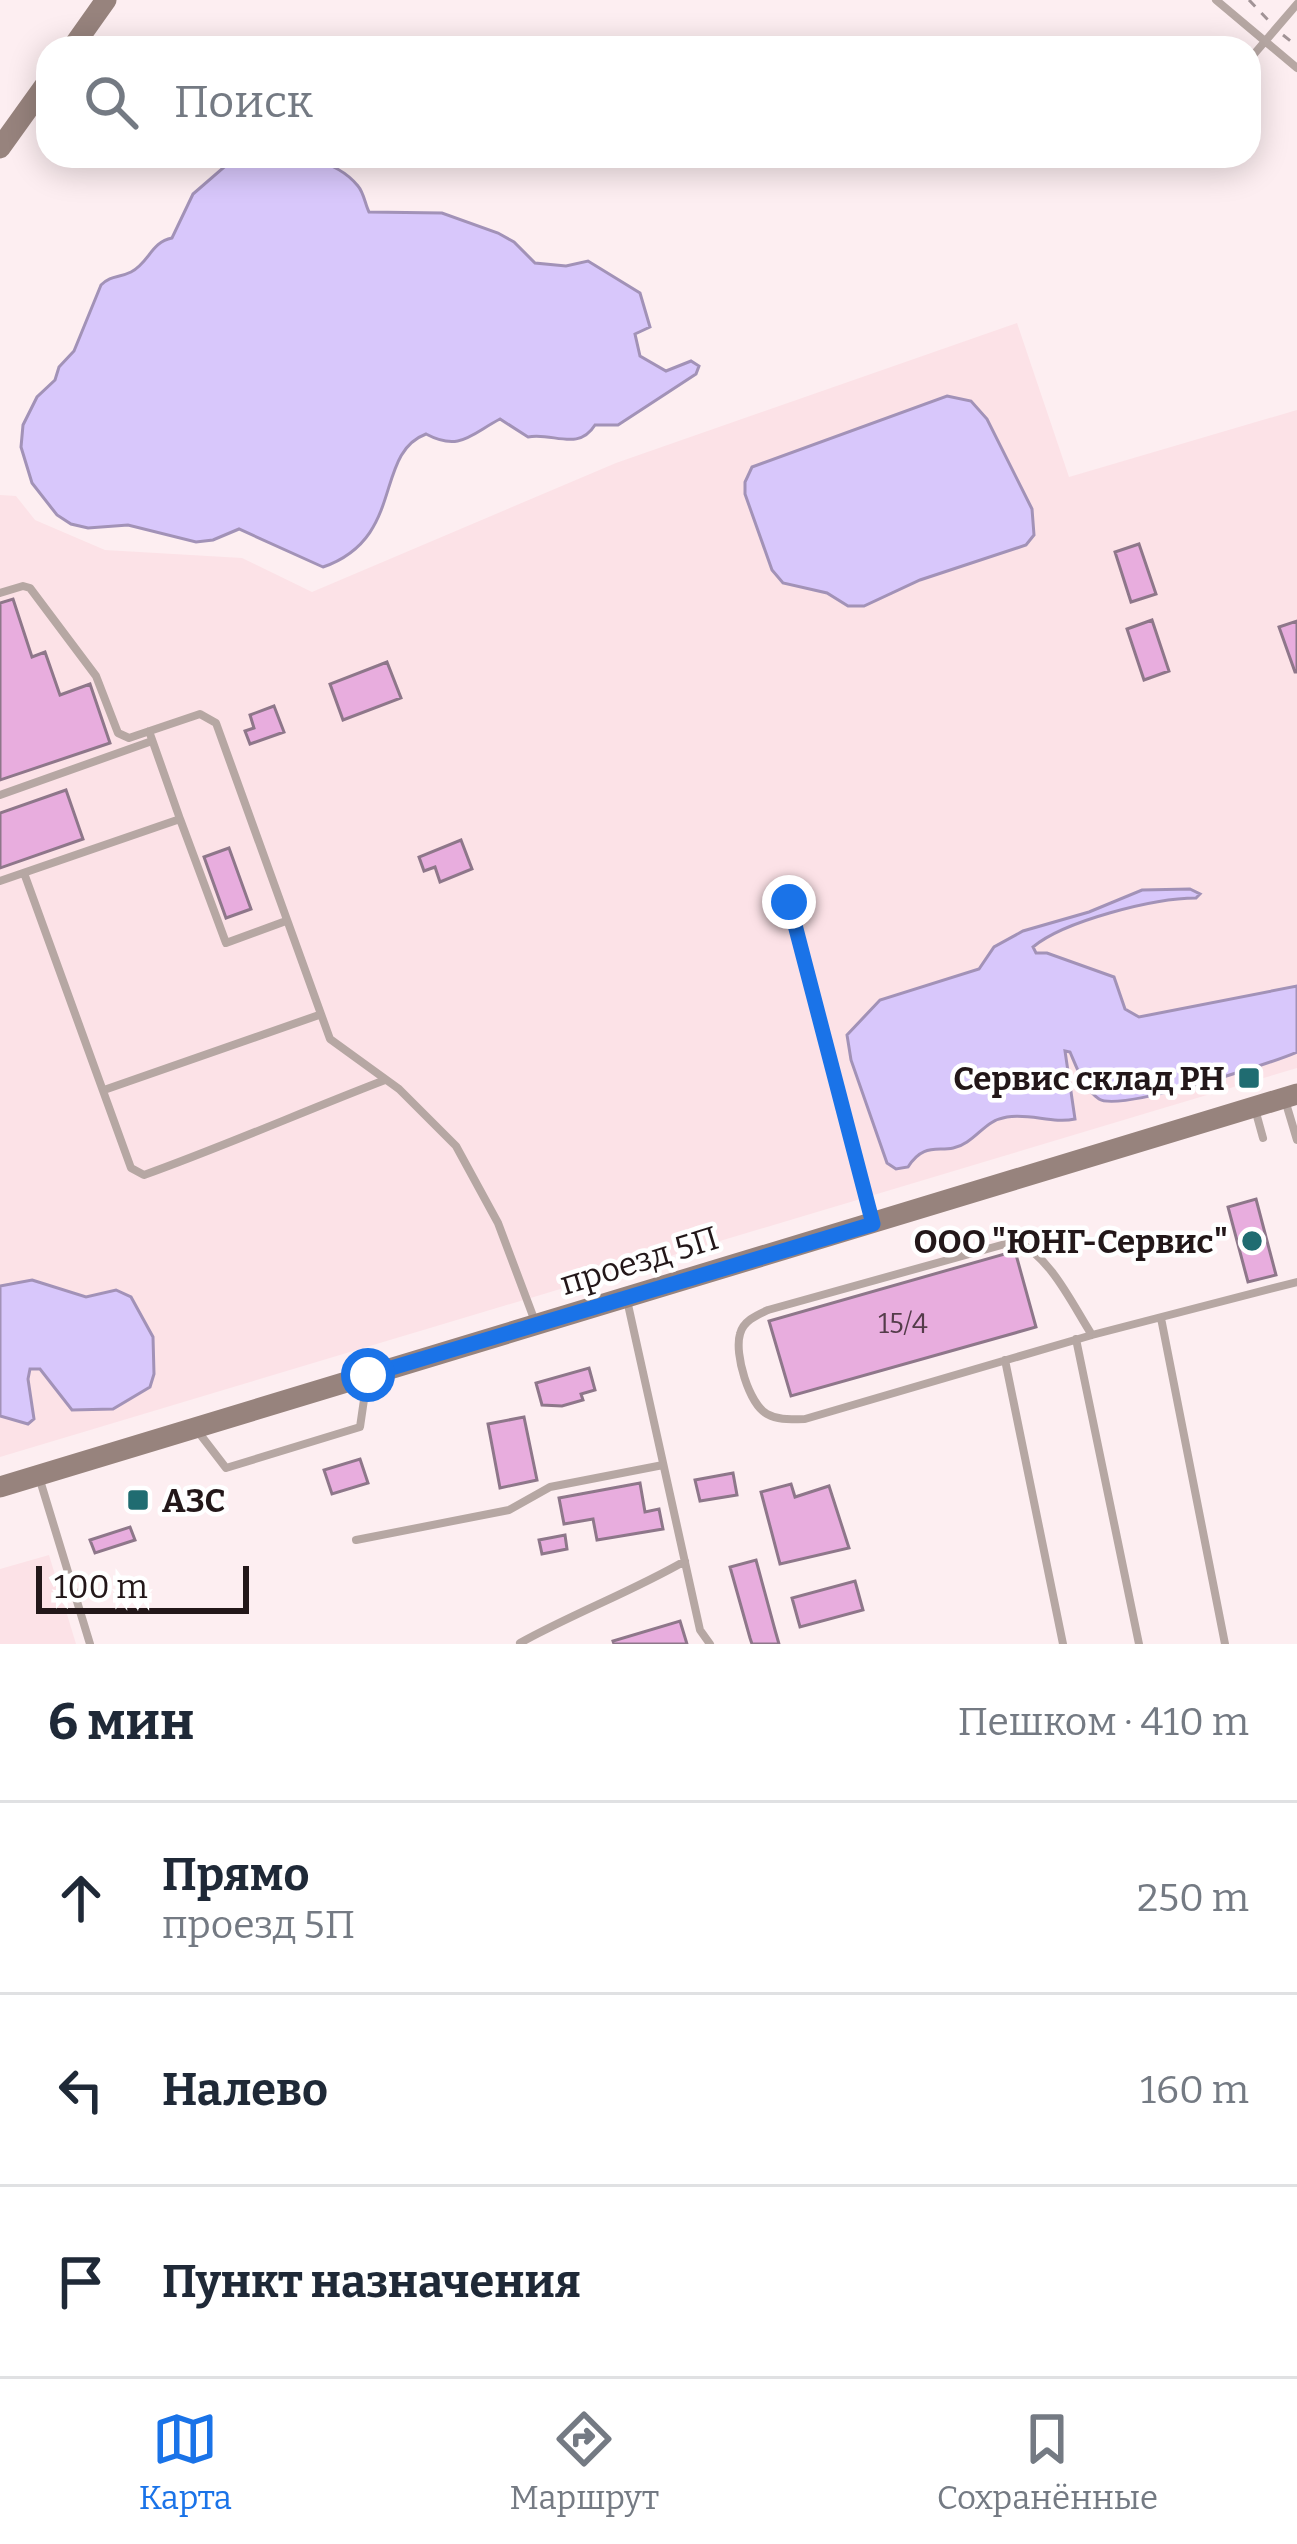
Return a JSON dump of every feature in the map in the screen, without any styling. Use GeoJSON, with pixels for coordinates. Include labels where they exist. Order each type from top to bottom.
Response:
{"type":"FeatureCollection","features":[{"type":"Feature","properties":{"kind":"street"},"geometry":{"type":"LineString","coordinates":[[80,36],[106,0]]}},
{"type":"Feature","properties":{"kind":"street"},"geometry":{"type":"LineString","coordinates":[[0,148],[36,98]]}},
{"type":"Feature","properties":{"kind":"street","name":"проезд 5П"},"geometry":{"type":"LineString","coordinates":[[0,1487],[1291,1096]]}},
{"type":"Feature","properties":{"kind":"lane"},"geometry":{"type":"LineString","coordinates":[[1216,0],[1259,36]]}},
{"type":"Feature","properties":{"kind":"lane"},"geometry":{"type":"LineString","coordinates":[[1261,46],[1297,4]]}},
{"type":"Feature","properties":{"kind":"lane"},"geometry":{"type":"LineString","coordinates":[[1261,38],[1297,68]]}},
{"type":"Feature","properties":{"kind":"lane"},"geometry":{"type":"LineString","coordinates":[[0,593],[30,588],[95,676],[118,733],[129,738],[150,736]]}},
{"type":"Feature","properties":{"kind":"lane"},"geometry":{"type":"LineString","coordinates":[[0,795],[200,714],[216,723],[331,1039],[434,1120],[456,1146],[498,1223],[537,1325]]}},
{"type":"Feature","properties":{"kind":"lane"},"geometry":{"type":"LineString","coordinates":[[150,736],[226,943],[286,921]]}},
{"type":"Feature","properties":{"kind":"lane"},"geometry":{"type":"LineString","coordinates":[[0,881],[180,819]]}},
{"type":"Feature","properties":{"kind":"lane"},"geometry":{"type":"LineString","coordinates":[[25,873],[131,1168],[144,1175],[386,1080]]}},
{"type":"Feature","properties":{"kind":"lane"},"geometry":{"type":"LineString","coordinates":[[789,902],[873,1224]]}},
{"type":"Feature","properties":{"kind":"lane"},"geometry":{"type":"LineString","coordinates":[[104,1090],[319,1015]]}},
{"type":"Feature","properties":{"kind":"lane"},"geometry":{"type":"LineString","coordinates":[[1291,1096],[1297,1140]]}},
{"type":"Feature","properties":{"kind":"lane"},"geometry":{"type":"LineString","coordinates":[[1254,1108],[1263,1138]]}},
{"type":"Feature","properties":{"kind":"lane"},"geometry":{"type":"LineString","coordinates":[[1092,1334],[1046,1265],[1016,1241],[768,1310],[749,1319],[740,1331],[739,1351],[754,1401],[764,1413],[783,1420],[806,1419],[1092,1334],[1297,1282]]}},
{"type":"Feature","properties":{"kind":"lane"},"geometry":{"type":"LineString","coordinates":[[626,1298],[706,1644]]}},
{"type":"Feature","properties":{"kind":"lane"},"geometry":{"type":"LineString","coordinates":[[1161,1318],[1225,1644]]}},
{"type":"Feature","properties":{"kind":"lane"},"geometry":{"type":"LineString","coordinates":[[1076,1339],[1139,1644]]}},
{"type":"Feature","properties":{"kind":"lane"},"geometry":{"type":"LineString","coordinates":[[1005,1360],[1063,1644]]}},
{"type":"Feature","properties":{"kind":"lane"},"geometry":{"type":"LineString","coordinates":[[195,1428],[226,1468],[360,1426],[368,1375]]}},
{"type":"Feature","properties":{"kind":"lane"},"geometry":{"type":"LineString","coordinates":[[356,1540],[509,1510],[550,1487],[663,1465]]}},
{"type":"Feature","properties":{"kind":"lane"},"geometry":{"type":"LineString","coordinates":[[39,1475],[90,1644]]}},
{"type":"Feature","properties":{"kind":"lane"},"geometry":{"type":"LineString","coordinates":[[520,1643],[685,1561]]}},
{"type":"Feature","properties":{"kind":"shaded area"},"geometry":{"type":"Polygon","coordinates":[[[223,168],[335,168],[358,186],[369,212],[442,213],[498,233],[535,263],[566,266],[588,261],[640,293],[650,327],[635,334],[640,356],[666,371],[691,361],[699,366],[696,374],[618,425],[595,425],[581,438],[528,437],[500,419],[457,441],[426,434],[399,459],[367,537],[349,554],[323,567],[239,529],[196,542],[128,525],[88,528],[71,524],[57,515],[32,483],[21,447],[23,425],[37,397],[74,351],[101,285],[137,268],[159,244],[172,238],[193,194],[223,168]]]}},
{"type":"Feature","properties":{"kind":"shaded area"},"geometry":{"type":"Polygon","coordinates":[[[1017,323],[1069,477],[1297,410],[1297,1068],[0,1457],[0,495],[16,496],[35,520],[105,550],[242,558],[312,592],[616,463],[1017,323]]]}},
{"type":"Feature","properties":{"kind":"shaded area"},"geometry":{"type":"Polygon","coordinates":[[[947,396],[971,401],[987,419],[1032,509],[1034,535],[1026,545],[920,580],[864,606],[848,606],[827,593],[783,583],[772,570],[745,494],[752,467],[947,396]]]}},
{"type":"Feature","properties":{"kind":"shaded area"},"geometry":{"type":"Polygon","coordinates":[[[1190,889],[1200,894],[1087,920],[1033,947],[1036,953],[1114,977],[1125,1009],[1139,1017],[1297,986],[1297,1052],[1195,1085],[1112,1101],[1094,1095],[1070,1052],[1065,1051],[1075,1119],[1000,1119],[959,1146],[922,1153],[908,1167],[896,1169],[887,1163],[851,1060],[847,1035],[880,1000],[979,969],[994,947],[1023,931],[1142,890],[1190,889]]]}},
{"type":"Feature","properties":{"kind":"shaded area"},"geometry":{"type":"Polygon","coordinates":[[[32,1280],[86,1297],[116,1290],[131,1297],[153,1337],[150,1387],[113,1409],[72,1410],[40,1369],[30,1369],[34,1419],[28,1424],[0,1416],[0,1286],[32,1280]]]}},
{"type":"Feature","properties":{"kind":"shaded area"},"geometry":{"type":"Polygon","coordinates":[[[49,1555],[76,1644],[0,1644],[0,1569],[49,1555]]]}},
{"type":"Feature","properties":{"kind":"building"},"geometry":{"type":"Polygon","coordinates":[[[1139,544],[1156,594],[1131,602],[1115,552],[1139,544]]]}},
{"type":"Feature","properties":{"kind":"building"},"geometry":{"type":"Polygon","coordinates":[[[13,599],[32,657],[45,652],[60,695],[90,684],[110,743],[0,780],[0,603],[13,599]]]}},
{"type":"Feature","properties":{"kind":"building"},"geometry":{"type":"Polygon","coordinates":[[[1152,620],[1169,671],[1144,680],[1127,629],[1152,620]]]}},
{"type":"Feature","properties":{"kind":"building"},"geometry":{"type":"Polygon","coordinates":[[[1297,621],[1297,672],[1295,672],[1279,627],[1297,621]]]}},
{"type":"Feature","properties":{"kind":"building"},"geometry":{"type":"Polygon","coordinates":[[[387,662],[401,698],[343,720],[330,684],[387,662]]]}},
{"type":"Feature","properties":{"kind":"building"},"geometry":{"type":"Polygon","coordinates":[[[274,706],[284,732],[250,744],[245,731],[254,728],[250,715],[274,706]]]}},
{"type":"Feature","properties":{"kind":"building"},"geometry":{"type":"Polygon","coordinates":[[[66,790],[83,839],[0,868],[0,813],[66,790]]]}},
{"type":"Feature","properties":{"kind":"building"},"geometry":{"type":"Polygon","coordinates":[[[461,840],[472,869],[440,882],[435,867],[424,871],[419,857],[461,840]]]}},
{"type":"Feature","properties":{"kind":"building"},"geometry":{"type":"Polygon","coordinates":[[[229,848],[251,909],[226,918],[204,857],[229,848]]]}},
{"type":"Feature","properties":{"kind":"building","name":"ООО \"ЮНГ-Сервис\""},"geometry":{"type":"Polygon","coordinates":[[[1256,1199],[1276,1275],[1248,1282],[1228,1207],[1256,1199]]]}},
{"type":"Feature","properties":{"kind":"building"},"geometry":{"type":"Polygon","coordinates":[[[1015,1251],[1036,1327],[791,1396],[769,1321],[1015,1251]]]}},
{"type":"Feature","properties":{"kind":"building"},"geometry":{"type":"Polygon","coordinates":[[[589,1368],[595,1390],[581,1394],[583,1400],[542,1405],[536,1383],[589,1368]]]}},
{"type":"Feature","properties":{"kind":"building"},"geometry":{"type":"Polygon","coordinates":[[[524,1417],[537,1480],[500,1488],[488,1424],[524,1417]]]}},
{"type":"Feature","properties":{"kind":"building"},"geometry":{"type":"Polygon","coordinates":[[[360,1459],[368,1483],[332,1494],[324,1470],[360,1459]]]}},
{"type":"Feature","properties":{"kind":"building"},"geometry":{"type":"Polygon","coordinates":[[[733,1473],[737,1495],[700,1501],[695,1480],[733,1473]]]}},
{"type":"Feature","properties":{"kind":"building"},"geometry":{"type":"Polygon","coordinates":[[[640,1483],[645,1512],[659,1509],[663,1529],[597,1540],[593,1519],[564,1524],[559,1498],[640,1483]]]}},
{"type":"Feature","properties":{"kind":"building"},"geometry":{"type":"Polygon","coordinates":[[[791,1484],[795,1497],[829,1486],[849,1548],[780,1564],[761,1492],[791,1484]]]}},
{"type":"Feature","properties":{"kind":"building"},"geometry":{"type":"Polygon","coordinates":[[[130,1527],[135,1540],[95,1553],[90,1540],[130,1527]]]}},
{"type":"Feature","properties":{"kind":"building"},"geometry":{"type":"Polygon","coordinates":[[[565,1535],[567,1549],[542,1554],[539,1540],[565,1535]]]}},
{"type":"Feature","properties":{"kind":"building"},"geometry":{"type":"Polygon","coordinates":[[[756,1560],[779,1644],[752,1644],[730,1567],[756,1560]]]}},
{"type":"Feature","properties":{"kind":"building"},"geometry":{"type":"Polygon","coordinates":[[[855,1581],[863,1610],[800,1627],[792,1598],[855,1581]]]}},
{"type":"Feature","properties":{"kind":"building"},"geometry":{"type":"Polygon","coordinates":[[[680,1621],[687,1644],[613,1641],[680,1621]]]}},
{"type":"Feature","properties":{"kind":"place","name":"Сервис склад РН"},"geometry":{"type":"Point","coordinates":[1249,1078]}},
{"type":"Feature","properties":{"kind":"place","name":"ООО \"ЮНГ-Сервис\""},"geometry":{"type":"Point","coordinates":[1252,1241]}},
{"type":"Feature","properties":{"kind":"place","name":"АЗС"},"geometry":{"type":"Point","coordinates":[138,1500]}},
{"type":"Feature","properties":{"kind":"route"},"geometry":{"type":"LineString","coordinates":[[368,1375],[873,1224],[789,902]]}}]}
